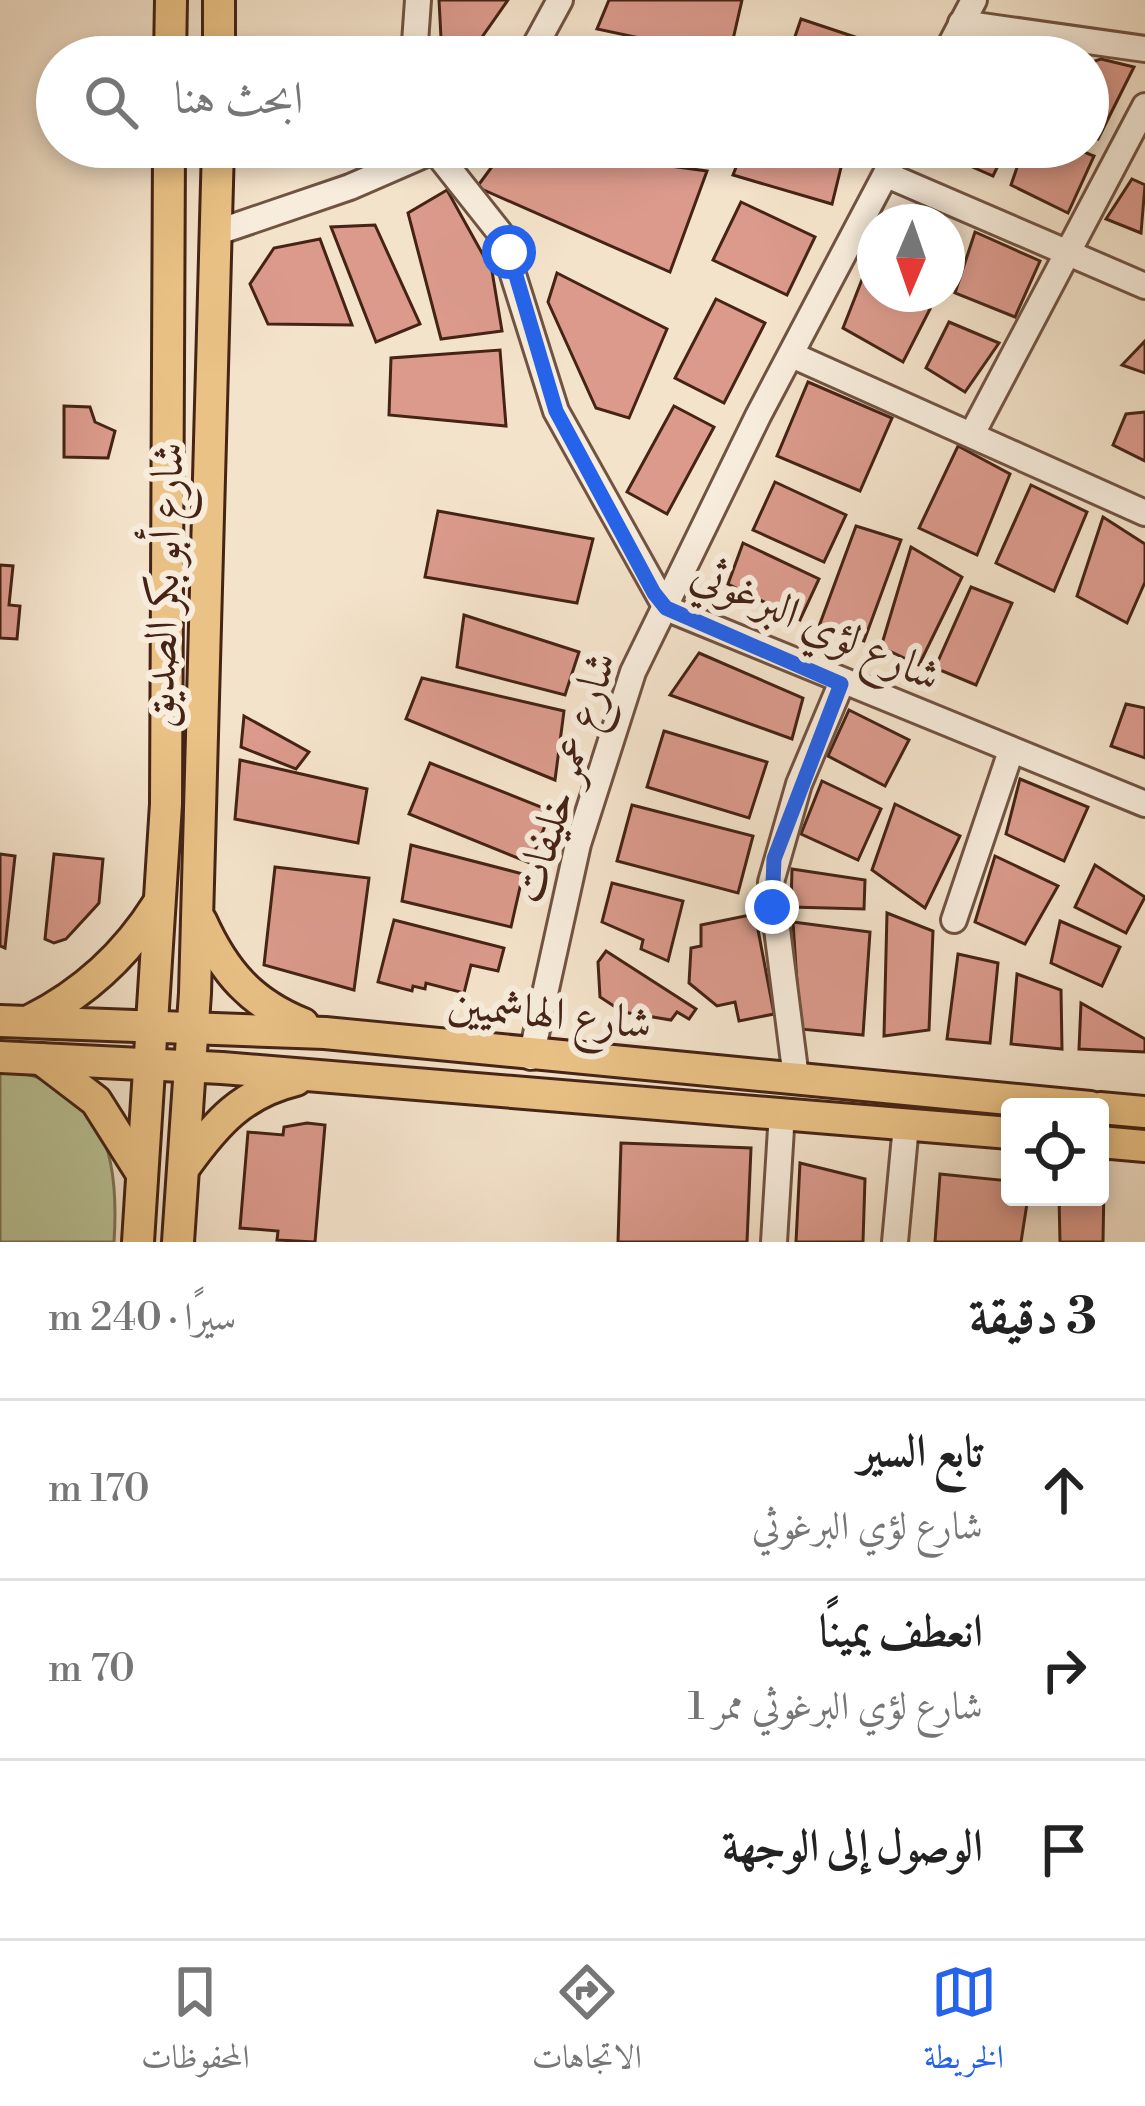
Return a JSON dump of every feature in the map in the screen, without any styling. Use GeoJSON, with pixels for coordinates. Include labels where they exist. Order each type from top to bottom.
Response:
{"type":"FeatureCollection","features":[{"type":"Feature","properties":{"kind":"main road"},"geometry":{"type":"LineString","coordinates":[[170,36],[171,0]]}},
{"type":"Feature","properties":{"kind":"main road"},"geometry":{"type":"LineString","coordinates":[[219,0],[219,36]]}},
{"type":"Feature","properties":{"kind":"main road","name":"شارع أبو بكر الصديق"},"geometry":{"type":"LineString","coordinates":[[138,1242],[166,804],[169,168]]}},
{"type":"Feature","properties":{"kind":"main road","name":"شارع أبو بكر الصديق"},"geometry":{"type":"LineString","coordinates":[[178,1242],[194,1025],[218,168]]}},
{"type":"Feature","properties":{"kind":"main road"},"geometry":{"type":"LineString","coordinates":[[165,425],[176,439],[192,442],[212,426]]}},
{"type":"Feature","properties":{"kind":"main road"},"geometry":{"type":"LineString","coordinates":[[14,1021],[94,980],[158,904]]}},
{"type":"Feature","properties":{"kind":"main road"},"geometry":{"type":"LineString","coordinates":[[197,912],[217,956],[241,987],[268,1008],[325,1033]]}},
{"type":"Feature","properties":{"kind":"main road","name":"شارع الهاشميين"},"geometry":{"type":"LineString","coordinates":[[14,1021],[325,1033],[532,1057],[1001,1098]]}},
{"type":"Feature","properties":{"kind":"main road","name":"شارع الهاشميين"},"geometry":{"type":"LineString","coordinates":[[0,1057],[192,1066],[1001,1132]]}},
{"type":"Feature","properties":{"kind":"main road"},"geometry":{"type":"LineString","coordinates":[[41,1059],[97,1101],[142,1174]]}},
{"type":"Feature","properties":{"kind":"main road"},"geometry":{"type":"LineString","coordinates":[[186,1165],[215,1125],[251,1095],[298,1079],[322,1078]]}},
{"type":"Feature","properties":{"kind":"main road"},"geometry":{"type":"LineString","coordinates":[[1109,1109],[1145,1112]]}},
{"type":"Feature","properties":{"kind":"main road"},"geometry":{"type":"LineString","coordinates":[[1109,1143],[1145,1147]]}},
{"type":"Feature","properties":{"kind":"street"},"geometry":{"type":"LineString","coordinates":[[415,36],[418,0]]}},
{"type":"Feature","properties":{"kind":"street"},"geometry":{"type":"LineString","coordinates":[[540,36],[560,0]]}},
{"type":"Feature","properties":{"kind":"street"},"geometry":{"type":"LineString","coordinates":[[954,36],[974,0]]}},
{"type":"Feature","properties":{"kind":"street"},"geometry":{"type":"LineString","coordinates":[[961,23],[1053,36]]}},
{"type":"Feature","properties":{"kind":"street"},"geometry":{"type":"LineString","coordinates":[[1109,44],[1145,49]]}},
{"type":"Feature","properties":{"kind":"street"},"geometry":{"type":"LineString","coordinates":[[972,434],[1071,255],[1145,106]]}},
{"type":"Feature","properties":{"kind":"street"},"geometry":{"type":"LineString","coordinates":[[218,232],[377,168]]}},
{"type":"Feature","properties":{"kind":"street","name":"شارع لؤي البرغوثي"},"geometry":{"type":"LineString","coordinates":[[451,168],[509,252],[556,411],[666,608],[841,684],[1145,804]]}},
{"type":"Feature","properties":{"kind":"street","name":"شارع عمر خليفات"},"geometry":{"type":"LineString","coordinates":[[532,1057],[595,781],[633,672],[890,168]]}},
{"type":"Feature","properties":{"kind":"street"},"geometry":{"type":"LineString","coordinates":[[887,175],[1145,286]]}},
{"type":"Feature","properties":{"kind":"street"},"geometry":{"type":"LineString","coordinates":[[792,355],[1145,513]]}},
{"type":"Feature","properties":{"kind":"street"},"geometry":{"type":"LineString","coordinates":[[796,1078],[771,882],[800,784],[841,684]]}},
{"type":"Feature","properties":{"kind":"street"},"geometry":{"type":"LineString","coordinates":[[954,920],[1011,751]]}},
{"type":"Feature","properties":{"kind":"street"},"geometry":{"type":"LineString","coordinates":[[774,1242],[782,1112]]}},
{"type":"Feature","properties":{"kind":"street"},"geometry":{"type":"LineString","coordinates":[[895,1242],[905,1125]]}},
{"type":"Feature","properties":{"kind":"green space"},"geometry":{"type":"Polygon","coordinates":[[[0,1070],[62,1088],[98,1126],[113,1179],[114,1242],[0,1242],[0,1070]]]}},
{"type":"Feature","properties":{"kind":"building"},"geometry":{"type":"Polygon","coordinates":[[[439,0],[508,0],[483,36],[441,36],[439,0]]]}},
{"type":"Feature","properties":{"kind":"building"},"geometry":{"type":"Polygon","coordinates":[[[609,0],[742,0],[734,36],[630,36],[597,29],[609,0]]]}},
{"type":"Feature","properties":{"kind":"building"},"geometry":{"type":"Polygon","coordinates":[[[801,19],[852,36],[795,36],[801,19]]]}},
{"type":"Feature","properties":{"kind":"building"},"geometry":{"type":"Polygon","coordinates":[[[1109,61],[1134,67],[1109,117],[1109,61]]]}},
{"type":"Feature","properties":{"kind":"building"},"geometry":{"type":"Polygon","coordinates":[[[491,168],[707,171],[670,272],[477,187],[491,168]]]}},
{"type":"Feature","properties":{"kind":"building"},"geometry":{"type":"Polygon","coordinates":[[[736,168],[841,168],[832,204],[733,175],[736,168]]]}},
{"type":"Feature","properties":{"kind":"building"},"geometry":{"type":"Polygon","coordinates":[[[1017,168],[1089,168],[1068,213],[1011,185],[1017,168]]]}},
{"type":"Feature","properties":{"kind":"building"},"geometry":{"type":"Polygon","coordinates":[[[1132,179],[1145,185],[1141,233],[1106,219],[1132,179]]]}},
{"type":"Feature","properties":{"kind":"building"},"geometry":{"type":"Polygon","coordinates":[[[447,190],[492,271],[502,331],[441,339],[408,213],[447,190]]]}},
{"type":"Feature","properties":{"kind":"building"},"geometry":{"type":"Polygon","coordinates":[[[741,202],[815,237],[787,295],[713,260],[741,202]]]}},
{"type":"Feature","properties":{"kind":"building"},"geometry":{"type":"Polygon","coordinates":[[[375,225],[420,324],[376,342],[331,227],[375,225]]]}},
{"type":"Feature","properties":{"kind":"building"},"geometry":{"type":"Polygon","coordinates":[[[975,232],[1040,261],[1015,317],[965,297],[965,262],[975,232]]]}},
{"type":"Feature","properties":{"kind":"building"},"geometry":{"type":"Polygon","coordinates":[[[320,239],[352,325],[268,324],[250,284],[274,248],[320,239]]]}},
{"type":"Feature","properties":{"kind":"building"},"geometry":{"type":"Polygon","coordinates":[[[557,273],[667,329],[629,418],[596,408],[548,302],[557,273]]]}},
{"type":"Feature","properties":{"kind":"building"},"geometry":{"type":"Polygon","coordinates":[[[857,292],[857,312],[928,312],[903,362],[843,328],[857,292]]]}},
{"type":"Feature","properties":{"kind":"building"},"geometry":{"type":"Polygon","coordinates":[[[716,299],[765,323],[724,403],[675,378],[716,299]]]}},
{"type":"Feature","properties":{"kind":"building"},"geometry":{"type":"Polygon","coordinates":[[[949,322],[999,343],[965,392],[926,368],[949,322]]]}},
{"type":"Feature","properties":{"kind":"building"},"geometry":{"type":"Polygon","coordinates":[[[1145,341],[1145,373],[1122,365],[1145,341]]]}},
{"type":"Feature","properties":{"kind":"building"},"geometry":{"type":"Polygon","coordinates":[[[500,350],[506,426],[389,415],[391,358],[500,350]]]}},
{"type":"Feature","properties":{"kind":"building"},"geometry":{"type":"Polygon","coordinates":[[[808,382],[892,418],[860,491],[777,456],[808,382]]]}},
{"type":"Feature","properties":{"kind":"building"},"geometry":{"type":"Polygon","coordinates":[[[64,406],[90,407],[95,422],[115,431],[108,458],[64,457],[64,406]]]}},
{"type":"Feature","properties":{"kind":"building"},"geometry":{"type":"Polygon","coordinates":[[[674,406],[714,427],[667,514],[627,492],[674,406]]]}},
{"type":"Feature","properties":{"kind":"building"},"geometry":{"type":"Polygon","coordinates":[[[1145,412],[1145,461],[1113,445],[1126,414],[1145,412]]]}},
{"type":"Feature","properties":{"kind":"building"},"geometry":{"type":"Polygon","coordinates":[[[958,446],[1010,474],[977,555],[919,528],[958,446]]]}},
{"type":"Feature","properties":{"kind":"building"},"geometry":{"type":"Polygon","coordinates":[[[775,482],[846,515],[824,562],[753,530],[775,482]]]}},
{"type":"Feature","properties":{"kind":"building"},"geometry":{"type":"Polygon","coordinates":[[[1031,485],[1087,512],[1054,591],[996,563],[1031,485]]]}},
{"type":"Feature","properties":{"kind":"building"},"geometry":{"type":"Polygon","coordinates":[[[438,511],[593,539],[577,603],[425,577],[438,511]]]}},
{"type":"Feature","properties":{"kind":"building"},"geometry":{"type":"Polygon","coordinates":[[[1103,517],[1145,544],[1145,582],[1127,623],[1077,596],[1103,517]]]}},
{"type":"Feature","properties":{"kind":"building"},"geometry":{"type":"Polygon","coordinates":[[[856,526],[901,540],[864,641],[818,629],[856,526]]]}},
{"type":"Feature","properties":{"kind":"building"},"geometry":{"type":"Polygon","coordinates":[[[743,543],[819,579],[800,620],[728,584],[743,543]]]}},
{"type":"Feature","properties":{"kind":"building"},"geometry":{"type":"Polygon","coordinates":[[[911,547],[962,577],[919,665],[881,647],[911,547]]]}},
{"type":"Feature","properties":{"kind":"building"},"geometry":{"type":"Polygon","coordinates":[[[0,565],[13,566],[9,605],[20,606],[17,639],[0,638],[0,565]]]}},
{"type":"Feature","properties":{"kind":"building"},"geometry":{"type":"Polygon","coordinates":[[[971,587],[1012,603],[976,685],[935,668],[971,587]]]}},
{"type":"Feature","properties":{"kind":"building"},"geometry":{"type":"Polygon","coordinates":[[[464,615],[579,652],[565,695],[457,667],[464,615]]]}},
{"type":"Feature","properties":{"kind":"building"},"geometry":{"type":"Polygon","coordinates":[[[699,653],[803,698],[792,739],[670,695],[699,653]]]}},
{"type":"Feature","properties":{"kind":"building"},"geometry":{"type":"Polygon","coordinates":[[[422,678],[564,711],[555,780],[406,719],[422,678]]]}},
{"type":"Feature","properties":{"kind":"building"},"geometry":{"type":"Polygon","coordinates":[[[1126,704],[1145,708],[1145,758],[1111,746],[1126,704]]]}},
{"type":"Feature","properties":{"kind":"building"},"geometry":{"type":"Polygon","coordinates":[[[849,710],[909,740],[885,786],[828,756],[849,710]]]}},
{"type":"Feature","properties":{"kind":"building"},"geometry":{"type":"Polygon","coordinates":[[[244,716],[309,752],[296,769],[241,747],[244,716]]]}},
{"type":"Feature","properties":{"kind":"building"},"geometry":{"type":"Polygon","coordinates":[[[664,731],[767,762],[749,818],[647,787],[664,731]]]}},
{"type":"Feature","properties":{"kind":"building"},"geometry":{"type":"Polygon","coordinates":[[[240,760],[367,789],[358,843],[235,819],[240,760]]]}},
{"type":"Feature","properties":{"kind":"building"},"geometry":{"type":"Polygon","coordinates":[[[430,763],[551,811],[530,863],[409,814],[430,763]]]}},
{"type":"Feature","properties":{"kind":"building"},"geometry":{"type":"Polygon","coordinates":[[[1020,779],[1088,807],[1064,861],[1006,834],[1020,779]]]}},
{"type":"Feature","properties":{"kind":"building"},"geometry":{"type":"Polygon","coordinates":[[[822,781],[881,809],[858,860],[801,834],[822,781]]]}},
{"type":"Feature","properties":{"kind":"building"},"geometry":{"type":"Polygon","coordinates":[[[895,804],[960,836],[925,908],[872,870],[895,804]]]}},
{"type":"Feature","properties":{"kind":"building"},"geometry":{"type":"Polygon","coordinates":[[[632,805],[753,836],[738,893],[617,861],[632,805]]]}},
{"type":"Feature","properties":{"kind":"building"},"geometry":{"type":"Polygon","coordinates":[[[411,845],[523,874],[511,927],[402,901],[411,845]]]}},
{"type":"Feature","properties":{"kind":"building"},"geometry":{"type":"Polygon","coordinates":[[[0,854],[15,856],[5,948],[0,946],[0,854]]]}},
{"type":"Feature","properties":{"kind":"building"},"geometry":{"type":"Polygon","coordinates":[[[54,854],[103,859],[99,903],[66,939],[54,943],[45,939],[54,854]]]}},
{"type":"Feature","properties":{"kind":"building"},"geometry":{"type":"Polygon","coordinates":[[[995,856],[1058,886],[1025,944],[975,922],[995,856]]]}},
{"type":"Feature","properties":{"kind":"building"},"geometry":{"type":"Polygon","coordinates":[[[1095,865],[1145,897],[1126,933],[1075,907],[1095,865]]]}},
{"type":"Feature","properties":{"kind":"building"},"geometry":{"type":"Polygon","coordinates":[[[275,867],[369,878],[354,990],[264,965],[275,867]]]}},
{"type":"Feature","properties":{"kind":"building"},"geometry":{"type":"Polygon","coordinates":[[[792,869],[865,880],[864,909],[791,907],[792,869]]]}},
{"type":"Feature","properties":{"kind":"building"},"geometry":{"type":"Polygon","coordinates":[[[612,883],[683,901],[668,961],[641,949],[643,940],[602,922],[612,883]]]}},
{"type":"Feature","properties":{"kind":"building"},"geometry":{"type":"Polygon","coordinates":[[[887,913],[933,931],[929,1030],[884,1036],[887,913]]]}},
{"type":"Feature","properties":{"kind":"building"},"geometry":{"type":"Polygon","coordinates":[[[755,914],[774,1014],[739,1021],[735,1002],[717,1006],[689,983],[691,948],[701,946],[701,925],[755,914]]]}},
{"type":"Feature","properties":{"kind":"building"},"geometry":{"type":"Polygon","coordinates":[[[394,920],[504,948],[498,971],[471,965],[464,993],[426,983],[425,989],[413,986],[412,991],[378,982],[394,920]]]}},
{"type":"Feature","properties":{"kind":"building"},"geometry":{"type":"Polygon","coordinates":[[[1060,921],[1120,947],[1102,986],[1051,963],[1060,921]]]}},
{"type":"Feature","properties":{"kind":"building"},"geometry":{"type":"Polygon","coordinates":[[[793,922],[870,932],[863,1035],[800,1029],[793,922]]]}},
{"type":"Feature","properties":{"kind":"building"},"geometry":{"type":"Polygon","coordinates":[[[606,951],[696,1009],[689,1019],[677,1012],[671,1020],[623,1012],[600,997],[598,962],[606,951]]]}},
{"type":"Feature","properties":{"kind":"building"},"geometry":{"type":"Polygon","coordinates":[[[958,954],[998,963],[990,1043],[947,1039],[958,954]]]}},
{"type":"Feature","properties":{"kind":"building"},"geometry":{"type":"Polygon","coordinates":[[[1017,974],[1061,990],[1062,1049],[1011,1044],[1017,974]]]}},
{"type":"Feature","properties":{"kind":"building"},"geometry":{"type":"Polygon","coordinates":[[[1081,1003],[1145,1039],[1145,1052],[1079,1049],[1081,1003]]]}},
{"type":"Feature","properties":{"kind":"building"},"geometry":{"type":"Polygon","coordinates":[[[325,1125],[315,1242],[277,1240],[278,1231],[240,1228],[248,1132],[283,1135],[284,1127],[325,1125]]]}},
{"type":"Feature","properties":{"kind":"building"},"geometry":{"type":"Polygon","coordinates":[[[621,1143],[751,1148],[747,1242],[618,1242],[621,1143]]]}},
{"type":"Feature","properties":{"kind":"building"},"geometry":{"type":"Polygon","coordinates":[[[800,1163],[865,1179],[863,1242],[796,1242],[800,1163]]]}},
{"type":"Feature","properties":{"kind":"building"},"geometry":{"type":"Polygon","coordinates":[[[940,1174],[1001,1180],[1001,1206],[1027,1206],[1021,1242],[935,1242],[940,1174]]]}},
{"type":"Feature","properties":{"kind":"building"},"geometry":{"type":"Polygon","coordinates":[[[1059,1206],[1104,1206],[1103,1242],[1060,1242],[1059,1206]]]}},
{"type":"Feature","properties":{"kind":"route"},"geometry":{"type":"LineString","coordinates":[[509,252],[556,411],[654,593],[666,608],[841,684],[774,859],[772,907]]}}]}
